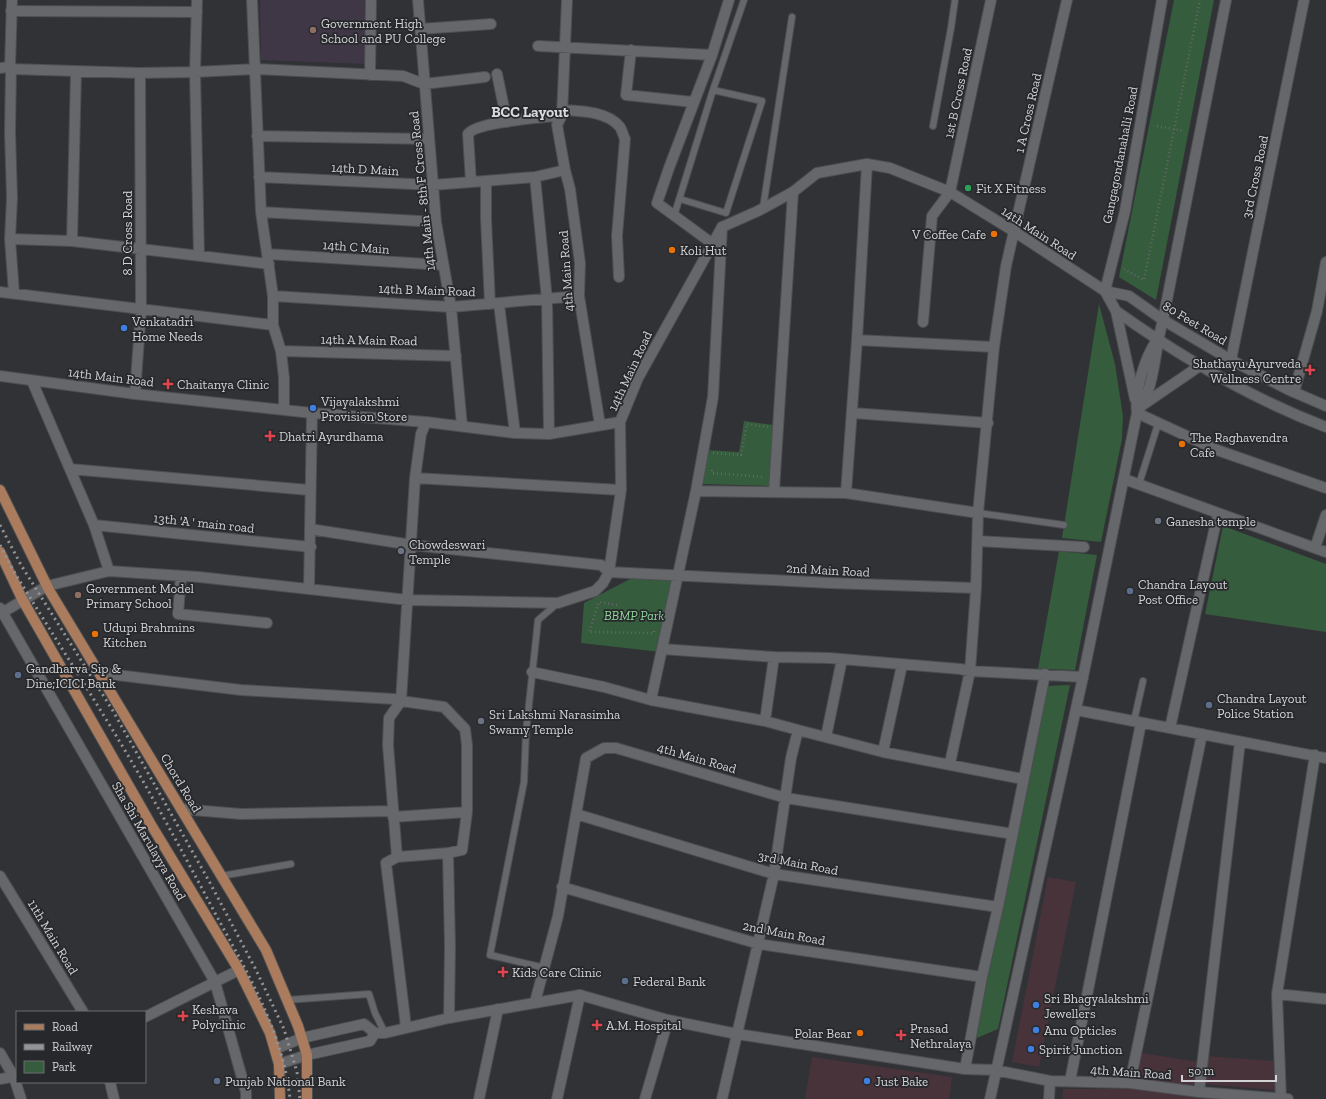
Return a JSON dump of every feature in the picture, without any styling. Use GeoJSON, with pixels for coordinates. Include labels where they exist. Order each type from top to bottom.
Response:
{"type":"FeatureCollection","features":[{"type":"Feature","properties":{"kind":"main road","name":"Chord Road"},"geometry":{"type":"LineString","coordinates":[[0,490],[47,586],[266,950],[302,1038],[307,1055],[308,1099]]}},
{"type":"Feature","properties":{"kind":"main road"},"geometry":{"type":"LineString","coordinates":[[0,552],[22,599],[150,823],[240,970],[270,1033],[275,1049],[279,1064],[280,1099]]}},
{"type":"Feature","properties":{"kind":"street"},"geometry":{"type":"LineString","coordinates":[[12,0],[7,68],[12,198],[10,239],[14,293]]}},
{"type":"Feature","properties":{"kind":"street"},"geometry":{"type":"LineString","coordinates":[[197,0],[195,72],[199,256]]}},
{"type":"Feature","properties":{"kind":"street"},"geometry":{"type":"LineString","coordinates":[[252,0],[261,212],[273,296],[273,326],[281,351],[284,378],[284,410]]}},
{"type":"Feature","properties":{"kind":"street"},"geometry":{"type":"LineString","coordinates":[[370,75],[371,0]]}},
{"type":"Feature","properties":{"kind":"street","name":"14th Main - 8th F Cross Road"},"geometry":{"type":"LineString","coordinates":[[418,0],[436,222],[451,307],[462,426]]}},
{"type":"Feature","properties":{"kind":"street","name":"4th Main Road"},"geometry":{"type":"LineString","coordinates":[[567,0],[562,113],[557,125],[570,189],[580,263],[579,296],[600,425]]}},
{"type":"Feature","properties":{"kind":"street"},"geometry":{"type":"LineString","coordinates":[[713,244],[657,203],[693,102],[712,55],[729,0]]}},
{"type":"Feature","properties":{"kind":"street","name":"1st B Cross Road"},"geometry":{"type":"LineString","coordinates":[[950,192],[991,0]]}},
{"type":"Feature","properties":{"kind":"street","name":"1 A Cross Road"},"geometry":{"type":"LineString","coordinates":[[950,764],[970,671],[976,588],[978,513],[988,423],[994,347],[1006,266],[1067,0]]}},
{"type":"Feature","properties":{"kind":"street","name":"Gangagondanahalli Road"},"geometry":{"type":"LineString","coordinates":[[1104,291],[1125,211],[1162,0]]}},
{"type":"Feature","properties":{"kind":"street"},"geometry":{"type":"LineString","coordinates":[[990,1099],[995,1070],[1076,710],[1137,413],[1158,355],[1157,340],[1163,320],[1226,0]]}},
{"type":"Feature","properties":{"kind":"street","name":"3rd Cross Road"},"geometry":{"type":"LineString","coordinates":[[1231,360],[1304,0]]}},
{"type":"Feature","properties":{"kind":"street"},"geometry":{"type":"LineString","coordinates":[[12,11],[197,12]]}},
{"type":"Feature","properties":{"kind":"street"},"geometry":{"type":"LineString","coordinates":[[420,29],[491,24]]}},
{"type":"Feature","properties":{"kind":"street"},"geometry":{"type":"LineString","coordinates":[[538,46],[712,55]]}},
{"type":"Feature","properties":{"kind":"street"},"geometry":{"type":"LineString","coordinates":[[631,50],[626,95],[693,102]]}},
{"type":"Feature","properties":{"kind":"street"},"geometry":{"type":"LineString","coordinates":[[7,68],[76,72],[195,72],[256,69],[403,76],[424,84],[485,77]]}},
{"type":"Feature","properties":{"kind":"street"},"geometry":{"type":"LineString","coordinates":[[72,241],[76,72]]}},
{"type":"Feature","properties":{"kind":"street","name":"8 D Cross Road"},"geometry":{"type":"LineString","coordinates":[[135,394],[141,310],[140,72]]}},
{"type":"Feature","properties":{"kind":"street"},"geometry":{"type":"LineString","coordinates":[[497,74],[506,122]]}},
{"type":"Feature","properties":{"kind":"street"},"geometry":{"type":"LineString","coordinates":[[471,182],[468,134],[471,130],[479,126],[562,113],[593,112],[611,120],[620,127],[625,139],[617,236],[619,277]]}},
{"type":"Feature","properties":{"kind":"street"},"geometry":{"type":"LineString","coordinates":[[257,136],[429,139]]}},
{"type":"Feature","properties":{"kind":"street"},"geometry":{"type":"LineString","coordinates":[[846,493],[853,413],[867,164]]}},
{"type":"Feature","properties":{"kind":"street","name":"14th Main Road"},"geometry":{"type":"LineString","coordinates":[[0,376],[135,394],[312,413],[426,422],[514,433],[549,434],[620,422],[638,378],[722,227],[793,192],[818,173],[867,164],[890,168],[950,192],[1015,232],[1104,291]]}},
{"type":"Feature","properties":{"kind":"street","name":"14th D Main"},"geometry":{"type":"LineString","coordinates":[[259,177],[433,185],[535,176],[565,170]]}},
{"type":"Feature","properties":{"kind":"street"},"geometry":{"type":"LineString","coordinates":[[535,176],[547,300],[549,434]]}},
{"type":"Feature","properties":{"kind":"street"},"geometry":{"type":"LineString","coordinates":[[486,181],[486,219],[494,304],[514,433]]}},
{"type":"Feature","properties":{"kind":"street"},"geometry":{"type":"LineString","coordinates":[[774,491],[793,192]]}},
{"type":"Feature","properties":{"kind":"street"},"geometry":{"type":"LineString","coordinates":[[923,322],[932,216],[950,192]]}},
{"type":"Feature","properties":{"kind":"street"},"geometry":{"type":"LineString","coordinates":[[261,212],[436,222]]}},
{"type":"Feature","properties":{"kind":"street"},"geometry":{"type":"LineString","coordinates":[[651,700],[696,491],[713,397],[722,227]]}},
{"type":"Feature","properties":{"kind":"street"},"geometry":{"type":"LineString","coordinates":[[10,239],[72,241],[269,264]]}},
{"type":"Feature","properties":{"kind":"street","name":"14th C Main"},"geometry":{"type":"LineString","coordinates":[[267,254],[443,265]]}},
{"type":"Feature","properties":{"kind":"street"},"geometry":{"type":"LineString","coordinates":[[1294,392],[1317,311],[1326,262]]}},
{"type":"Feature","properties":{"kind":"street"},"geometry":{"type":"LineString","coordinates":[[1104,291],[1116,311],[1140,403]]}},
{"type":"Feature","properties":{"kind":"street","name":"80 Feet Road"},"geometry":{"type":"LineString","coordinates":[[1104,291],[1129,296],[1163,320],[1231,360],[1294,392],[1326,406]]}},
{"type":"Feature","properties":{"kind":"street"},"geometry":{"type":"LineString","coordinates":[[0,292],[273,326]]}},
{"type":"Feature","properties":{"kind":"street","name":"14th B Main Road"},"geometry":{"type":"LineString","coordinates":[[273,296],[451,307],[547,300],[579,296]]}},
{"type":"Feature","properties":{"kind":"street"},"geometry":{"type":"LineString","coordinates":[[1116,311],[1157,340],[1201,366],[1290,414],[1326,427]]}},
{"type":"Feature","properties":{"kind":"street"},"geometry":{"type":"LineString","coordinates":[[1317,311],[1326,317]]}},
{"type":"Feature","properties":{"kind":"street"},"geometry":{"type":"LineString","coordinates":[[857,340],[994,347]]}},
{"type":"Feature","properties":{"kind":"street","name":"14th A Main Road"},"geometry":{"type":"LineString","coordinates":[[281,351],[456,356]]}},
{"type":"Feature","properties":{"kind":"street"},"geometry":{"type":"LineString","coordinates":[[1140,403],[1201,366]]}},
{"type":"Feature","properties":{"kind":"street"},"geometry":{"type":"LineString","coordinates":[[32,381],[94,526],[110,572]]}},
{"type":"Feature","properties":{"kind":"street"},"geometry":{"type":"LineString","coordinates":[[309,588],[311,547],[309,490],[312,413]]}},
{"type":"Feature","properties":{"kind":"street"},"geometry":{"type":"LineString","coordinates":[[853,413],[988,423]]}},
{"type":"Feature","properties":{"kind":"street"},"geometry":{"type":"LineString","coordinates":[[1137,413],[1217,450],[1326,488]]}},
{"type":"Feature","properties":{"kind":"street"},"geometry":{"type":"LineString","coordinates":[[396,857],[388,745],[389,718],[401,701],[412,545],[415,478],[421,434],[426,422]]}},
{"type":"Feature","properties":{"kind":"street"},"geometry":{"type":"LineString","coordinates":[[1,612],[47,586],[110,572],[181,576],[309,588],[408,600],[558,603],[595,591],[603,583],[609,572],[621,490],[622,442],[620,422]]}},
{"type":"Feature","properties":{"kind":"street"},"geometry":{"type":"LineString","coordinates":[[70,469],[309,490]]}},
{"type":"Feature","properties":{"kind":"street"},"geometry":{"type":"LineString","coordinates":[[415,478],[621,490]]}},
{"type":"Feature","properties":{"kind":"street"},"geometry":{"type":"LineString","coordinates":[[1124,479],[1326,552]]}},
{"type":"Feature","properties":{"kind":"street"},"geometry":{"type":"LineString","coordinates":[[696,491],[846,493],[978,513]]}},
{"type":"Feature","properties":{"kind":"street"},"geometry":{"type":"LineString","coordinates":[[1170,728],[1218,513]]}},
{"type":"Feature","properties":{"kind":"street"},"geometry":{"type":"LineString","coordinates":[[1315,548],[1326,516]]}},
{"type":"Feature","properties":{"kind":"street","name":"13th 'A ' main road"},"geometry":{"type":"LineString","coordinates":[[94,526],[311,547]]}},
{"type":"Feature","properties":{"kind":"street","name":"2nd Main Road"},"geometry":{"type":"LineString","coordinates":[[310,529],[412,545],[601,566],[609,572],[830,583],[976,588]]}},
{"type":"Feature","properties":{"kind":"street"},"geometry":{"type":"LineString","coordinates":[[978,540],[1084,547]]}},
{"type":"Feature","properties":{"kind":"street"},"geometry":{"type":"LineString","coordinates":[[181,576],[178,614],[267,623]]}},
{"type":"Feature","properties":{"kind":"street","name":"Sha Shi Marulayya Road"},"geometry":{"type":"LineString","coordinates":[[1,612],[216,982],[246,1092],[246,1099]]}},
{"type":"Feature","properties":{"kind":"street"},"geometry":{"type":"LineString","coordinates":[[662,650],[774,657],[842,659],[970,671],[1083,677]]}},
{"type":"Feature","properties":{"kind":"street"},"geometry":{"type":"LineString","coordinates":[[764,721],[774,657]]}},
{"type":"Feature","properties":{"kind":"street"},"geometry":{"type":"LineString","coordinates":[[826,738],[842,659]]}},
{"type":"Feature","properties":{"kind":"street"},"geometry":{"type":"LineString","coordinates":[[883,752],[902,664]]}},
{"type":"Feature","properties":{"kind":"street"},"geometry":{"type":"LineString","coordinates":[[532,672],[604,687],[651,700],[764,721],[883,752],[1023,779]]}},
{"type":"Feature","properties":{"kind":"street"},"geometry":{"type":"LineString","coordinates":[[100,674],[241,690],[394,699],[444,707],[465,729],[467,745],[467,812],[462,850],[448,853],[396,857],[386,863],[406,1027]]}},
{"type":"Feature","properties":{"kind":"street"},"geometry":{"type":"LineString","coordinates":[[965,1069],[982,977],[998,907],[1045,674]]}},
{"type":"Feature","properties":{"kind":"street"},"geometry":{"type":"LineString","coordinates":[[1076,710],[1326,758]]}},
{"type":"Feature","properties":{"kind":"street"},"geometry":{"type":"LineString","coordinates":[[1070,1081],[1137,722]]}},
{"type":"Feature","properties":{"kind":"street"},"geometry":{"type":"LineString","coordinates":[[722,1099],[774,874],[791,758],[798,730]]}},
{"type":"Feature","properties":{"kind":"street"},"geometry":{"type":"LineString","coordinates":[[1130,1083],[1202,734]]}},
{"type":"Feature","properties":{"kind":"street"},"geometry":{"type":"LineString","coordinates":[[1199,1092],[1240,742]]}},
{"type":"Feature","properties":{"kind":"street","name":"4th Main Road"},"geometry":{"type":"LineString","coordinates":[[535,1002],[558,916],[586,758],[604,748],[616,748],[786,798],[1013,834]]}},
{"type":"Feature","properties":{"kind":"street"},"geometry":{"type":"LineString","coordinates":[[1281,1099],[1277,994],[1315,755]]}},
{"type":"Feature","properties":{"kind":"street"},"geometry":{"type":"LineString","coordinates":[[181,809],[241,814],[393,814],[467,812]]}},
{"type":"Feature","properties":{"kind":"street","name":"3rd Main Road"},"geometry":{"type":"LineString","coordinates":[[576,814],[774,874],[998,907]]}},
{"type":"Feature","properties":{"kind":"street"},"geometry":{"type":"LineString","coordinates":[[448,853],[450,947],[449,1018]]}},
{"type":"Feature","properties":{"kind":"street","name":"11th Main Road"},"geometry":{"type":"LineString","coordinates":[[0,876],[82,1011]]}},
{"type":"Feature","properties":{"kind":"street","name":"2nd Main Road"},"geometry":{"type":"LineString","coordinates":[[562,887],[759,944],[982,977]]}},
{"type":"Feature","properties":{"kind":"street"},"geometry":{"type":"LineString","coordinates":[[146,1016],[240,970]]}},
{"type":"Feature","properties":{"kind":"street"},"geometry":{"type":"LineString","coordinates":[[279,1064],[307,1055],[370,1042],[380,1033],[449,1018],[580,994],[557,1099]]}},
{"type":"Feature","properties":{"kind":"street","name":"4th Main Road"},"geometry":{"type":"LineString","coordinates":[[580,994],[668,1020],[737,1034],[965,1069],[995,1070],[1050,1081],[1130,1083],[1199,1092],[1288,1099]]}},
{"type":"Feature","properties":{"kind":"street"},"geometry":{"type":"LineString","coordinates":[[1277,994],[1326,999]]}},
{"type":"Feature","properties":{"kind":"street"},"geometry":{"type":"LineString","coordinates":[[479,1099],[498,1009]]}},
{"type":"Feature","properties":{"kind":"street"},"geometry":{"type":"LineString","coordinates":[[645,1099],[668,1020]]}},
{"type":"Feature","properties":{"kind":"street"},"geometry":{"type":"LineString","coordinates":[[275,1049],[302,1038],[364,1024],[380,1033]]}},
{"type":"Feature","properties":{"kind":"street"},"geometry":{"type":"LineString","coordinates":[[0,1053],[16,1076],[0,1079]]}},
{"type":"Feature","properties":{"kind":"street"},"geometry":{"type":"LineString","coordinates":[[1048,1099],[1050,1081]]}},
{"type":"Feature","properties":{"kind":"street"},"geometry":{"type":"LineString","coordinates":[[18,1083],[21,1099]]}},
{"type":"Feature","properties":{"kind":"street"},"geometry":{"type":"LineString","coordinates":[[110,1083],[114,1099]]}},
{"type":"Feature","properties":{"kind":"lane"},"geometry":{"type":"LineString","coordinates":[[674,216],[713,90],[744,0]]}},
{"type":"Feature","properties":{"kind":"lane"},"geometry":{"type":"LineString","coordinates":[[933,126],[955,0]]}},
{"type":"Feature","properties":{"kind":"lane"},"geometry":{"type":"LineString","coordinates":[[763,208],[792,17]]}},
{"type":"Feature","properties":{"kind":"lane"},"geometry":{"type":"LineString","coordinates":[[680,199],[726,213],[762,100],[713,90]]}},
{"type":"Feature","properties":{"kind":"lane"},"geometry":{"type":"LineString","coordinates":[[1138,484],[1158,424]]}},
{"type":"Feature","properties":{"kind":"lane"},"geometry":{"type":"LineString","coordinates":[[978,513],[1064,525]]}},
{"type":"Feature","properties":{"kind":"lane"},"geometry":{"type":"LineString","coordinates":[[545,968],[490,955],[524,782],[526,732],[538,620],[558,603]]}},
{"type":"Feature","properties":{"kind":"lane"},"geometry":{"type":"LineString","coordinates":[[1137,722],[1143,681]]}},
{"type":"Feature","properties":{"kind":"lane"},"geometry":{"type":"LineString","coordinates":[[221,876],[291,864]]}},
{"type":"Feature","properties":{"kind":"lane"},"geometry":{"type":"LineString","coordinates":[[287,1000],[370,994],[380,1033]]}},
{"type":"Feature","properties":{"kind":"path"},"geometry":{"type":"LineString","coordinates":[[1124,269],[1144,280],[1200,0]]}},
{"type":"Feature","properties":{"kind":"path"},"geometry":{"type":"LineString","coordinates":[[1157,126],[1184,131]]}},
{"type":"Feature","properties":{"kind":"path"},"geometry":{"type":"LineString","coordinates":[[713,453],[741,455],[747,424],[778,428]]}},
{"type":"Feature","properties":{"kind":"path"},"geometry":{"type":"LineString","coordinates":[[712,473],[774,478]]}},
{"type":"Feature","properties":{"kind":"path"},"geometry":{"type":"LineString","coordinates":[[618,604],[599,602],[589,632],[654,633],[655,626]]}},
{"type":"Feature","properties":{"kind":"shaded area","name":"Government High School and PU College"},"geometry":{"type":"Polygon","coordinates":[[[260,0],[367,0],[366,64],[261,60],[260,0]]]}},
{"type":"Feature","properties":{"kind":"shaded area"},"geometry":{"type":"Polygon","coordinates":[[[1048,877],[1076,882],[1039,1067],[1012,1062],[1048,877]]]}},
{"type":"Feature","properties":{"kind":"shaded area"},"geometry":{"type":"Polygon","coordinates":[[[1141,1053],[1200,1062],[1197,1088],[1137,1079],[1141,1053]]]}},
{"type":"Feature","properties":{"kind":"shaded area"},"geometry":{"type":"Polygon","coordinates":[[[1207,1056],[1273,1061],[1276,1090],[1205,1084],[1207,1056]]]}},
{"type":"Feature","properties":{"kind":"shaded area"},"geometry":{"type":"Polygon","coordinates":[[[812,1057],[952,1077],[949,1099],[805,1099],[812,1057]]]}},
{"type":"Feature","properties":{"kind":"shaded area"},"geometry":{"type":"Polygon","coordinates":[[[1063,1089],[1129,1089],[1234,1099],[1062,1099],[1063,1089]]]}},
{"type":"Feature","properties":{"kind":"green space"},"geometry":{"type":"Polygon","coordinates":[[[1174,0],[1214,0],[1156,300],[1119,277],[1174,0]]]}},
{"type":"Feature","properties":{"kind":"green space"},"geometry":{"type":"Polygon","coordinates":[[[1099,304],[1115,364],[1123,416],[1122,439],[1101,542],[1062,538],[1099,304]]]}},
{"type":"Feature","properties":{"kind":"green space"},"geometry":{"type":"Polygon","coordinates":[[[744,421],[774,425],[769,486],[702,484],[707,450],[739,452],[744,421]]]}},
{"type":"Feature","properties":{"kind":"green space"},"geometry":{"type":"Polygon","coordinates":[[[1223,526],[1326,564],[1326,632],[1205,614],[1223,526]]]}},
{"type":"Feature","properties":{"kind":"green space"},"geometry":{"type":"Polygon","coordinates":[[[1059,551],[1097,555],[1075,670],[1038,669],[1059,551]]]}},
{"type":"Feature","properties":{"kind":"green space","name":"BBMP Park"},"geometry":{"type":"Polygon","coordinates":[[[676,576],[661,652],[581,643],[584,603],[630,579],[676,576]]]}},
{"type":"Feature","properties":{"kind":"green space"},"geometry":{"type":"Polygon","coordinates":[[[1070,685],[998,1029],[972,1040],[1045,686],[1070,685]]]}},
{"type":"Feature","properties":{"kind":"railway"},"geometry":{"type":"LineString","coordinates":[[0,525],[21,565],[113,711],[209,881],[255,968],[284,1029],[297,1072],[300,1099]]}},
{"type":"Feature","properties":{"kind":"railway"},"geometry":{"type":"LineString","coordinates":[[0,545],[13,570],[133,764],[251,980],[272,1026],[280,1050],[290,1099]]}},
{"type":"Feature","properties":{"kind":"place","name":"Government High School and PU College"},"geometry":{"type":"Point","coordinates":[313,30]}},
{"type":"Feature","properties":{"kind":"place","name":"Fit X Fitness"},"geometry":{"type":"Point","coordinates":[968,188]}},
{"type":"Feature","properties":{"kind":"place","name":"V Coffee Cafe"},"geometry":{"type":"Point","coordinates":[994,234]}},
{"type":"Feature","properties":{"kind":"place","name":"Koli Hut"},"geometry":{"type":"Point","coordinates":[672,250]}},
{"type":"Feature","properties":{"kind":"place","name":"Venkatadri Home Needs"},"geometry":{"type":"Point","coordinates":[124,328]}},
{"type":"Feature","properties":{"kind":"place","name":"Shathayu Ayurveda Wellness Centre"},"geometry":{"type":"Point","coordinates":[1310,370]}},
{"type":"Feature","properties":{"kind":"place","name":"Chaitanya Clinic"},"geometry":{"type":"Point","coordinates":[168,384]}},
{"type":"Feature","properties":{"kind":"place","name":"Vijayalakshmi Provision Store"},"geometry":{"type":"Point","coordinates":[313,408]}},
{"type":"Feature","properties":{"kind":"place","name":"Dhatri Ayurdhama"},"geometry":{"type":"Point","coordinates":[270,436]}},
{"type":"Feature","properties":{"kind":"place","name":"The Raghavendra Cafe"},"geometry":{"type":"Point","coordinates":[1182,444]}},
{"type":"Feature","properties":{"kind":"place","name":"Ganesha temple"},"geometry":{"type":"Point","coordinates":[1158,521]}},
{"type":"Feature","properties":{"kind":"place","name":"Chowdeswari Temple"},"geometry":{"type":"Point","coordinates":[401,551]}},
{"type":"Feature","properties":{"kind":"place","name":"Chandra Layout Post Office"},"geometry":{"type":"Point","coordinates":[1130,591]}},
{"type":"Feature","properties":{"kind":"place","name":"Government Model Primary School"},"geometry":{"type":"Point","coordinates":[78,595]}},
{"type":"Feature","properties":{"kind":"place","name":"Udupi Brahmins Kitchen"},"geometry":{"type":"Point","coordinates":[95,634]}},
{"type":"Feature","properties":{"kind":"place","name":"Gandharva Sip & Dine;ICICI Bank"},"geometry":{"type":"Point","coordinates":[18,675]}},
{"type":"Feature","properties":{"kind":"place","name":"Chandra Layout Police Station"},"geometry":{"type":"Point","coordinates":[1209,705]}},
{"type":"Feature","properties":{"kind":"place","name":"Sri Lakshmi Narasimha Swamy Temple"},"geometry":{"type":"Point","coordinates":[481,721]}},
{"type":"Feature","properties":{"kind":"place","name":"Kids Care Clinic"},"geometry":{"type":"Point","coordinates":[503,972]}},
{"type":"Feature","properties":{"kind":"place","name":"Federal Bank"},"geometry":{"type":"Point","coordinates":[625,981]}},
{"type":"Feature","properties":{"kind":"place","name":"Sri Bhagyalakshmi Jewellers"},"geometry":{"type":"Point","coordinates":[1036,1005]}},
{"type":"Feature","properties":{"kind":"place","name":"Keshava Polyclinic"},"geometry":{"type":"Point","coordinates":[183,1016]}},
{"type":"Feature","properties":{"kind":"place","name":"A.M. Hospital"},"geometry":{"type":"Point","coordinates":[597,1025]}},
{"type":"Feature","properties":{"kind":"place","name":"Anu Opticles"},"geometry":{"type":"Point","coordinates":[1036,1030]}},
{"type":"Feature","properties":{"kind":"place","name":"Polar Bear"},"geometry":{"type":"Point","coordinates":[860,1033]}},
{"type":"Feature","properties":{"kind":"place","name":"Prasad Nethralaya"},"geometry":{"type":"Point","coordinates":[901,1035]}},
{"type":"Feature","properties":{"kind":"place","name":"Spirit Junction"},"geometry":{"type":"Point","coordinates":[1031,1049]}},
{"type":"Feature","properties":{"kind":"place","name":"Punjab National Bank"},"geometry":{"type":"Point","coordinates":[217,1081]}},
{"type":"Feature","properties":{"kind":"place","name":"Just Bake"},"geometry":{"type":"Point","coordinates":[867,1081]}},
{"type":"Feature","properties":{"kind":"district","name":"BCC Layout"},"geometry":{"type":"Point","coordinates":[530,112]}}]}
